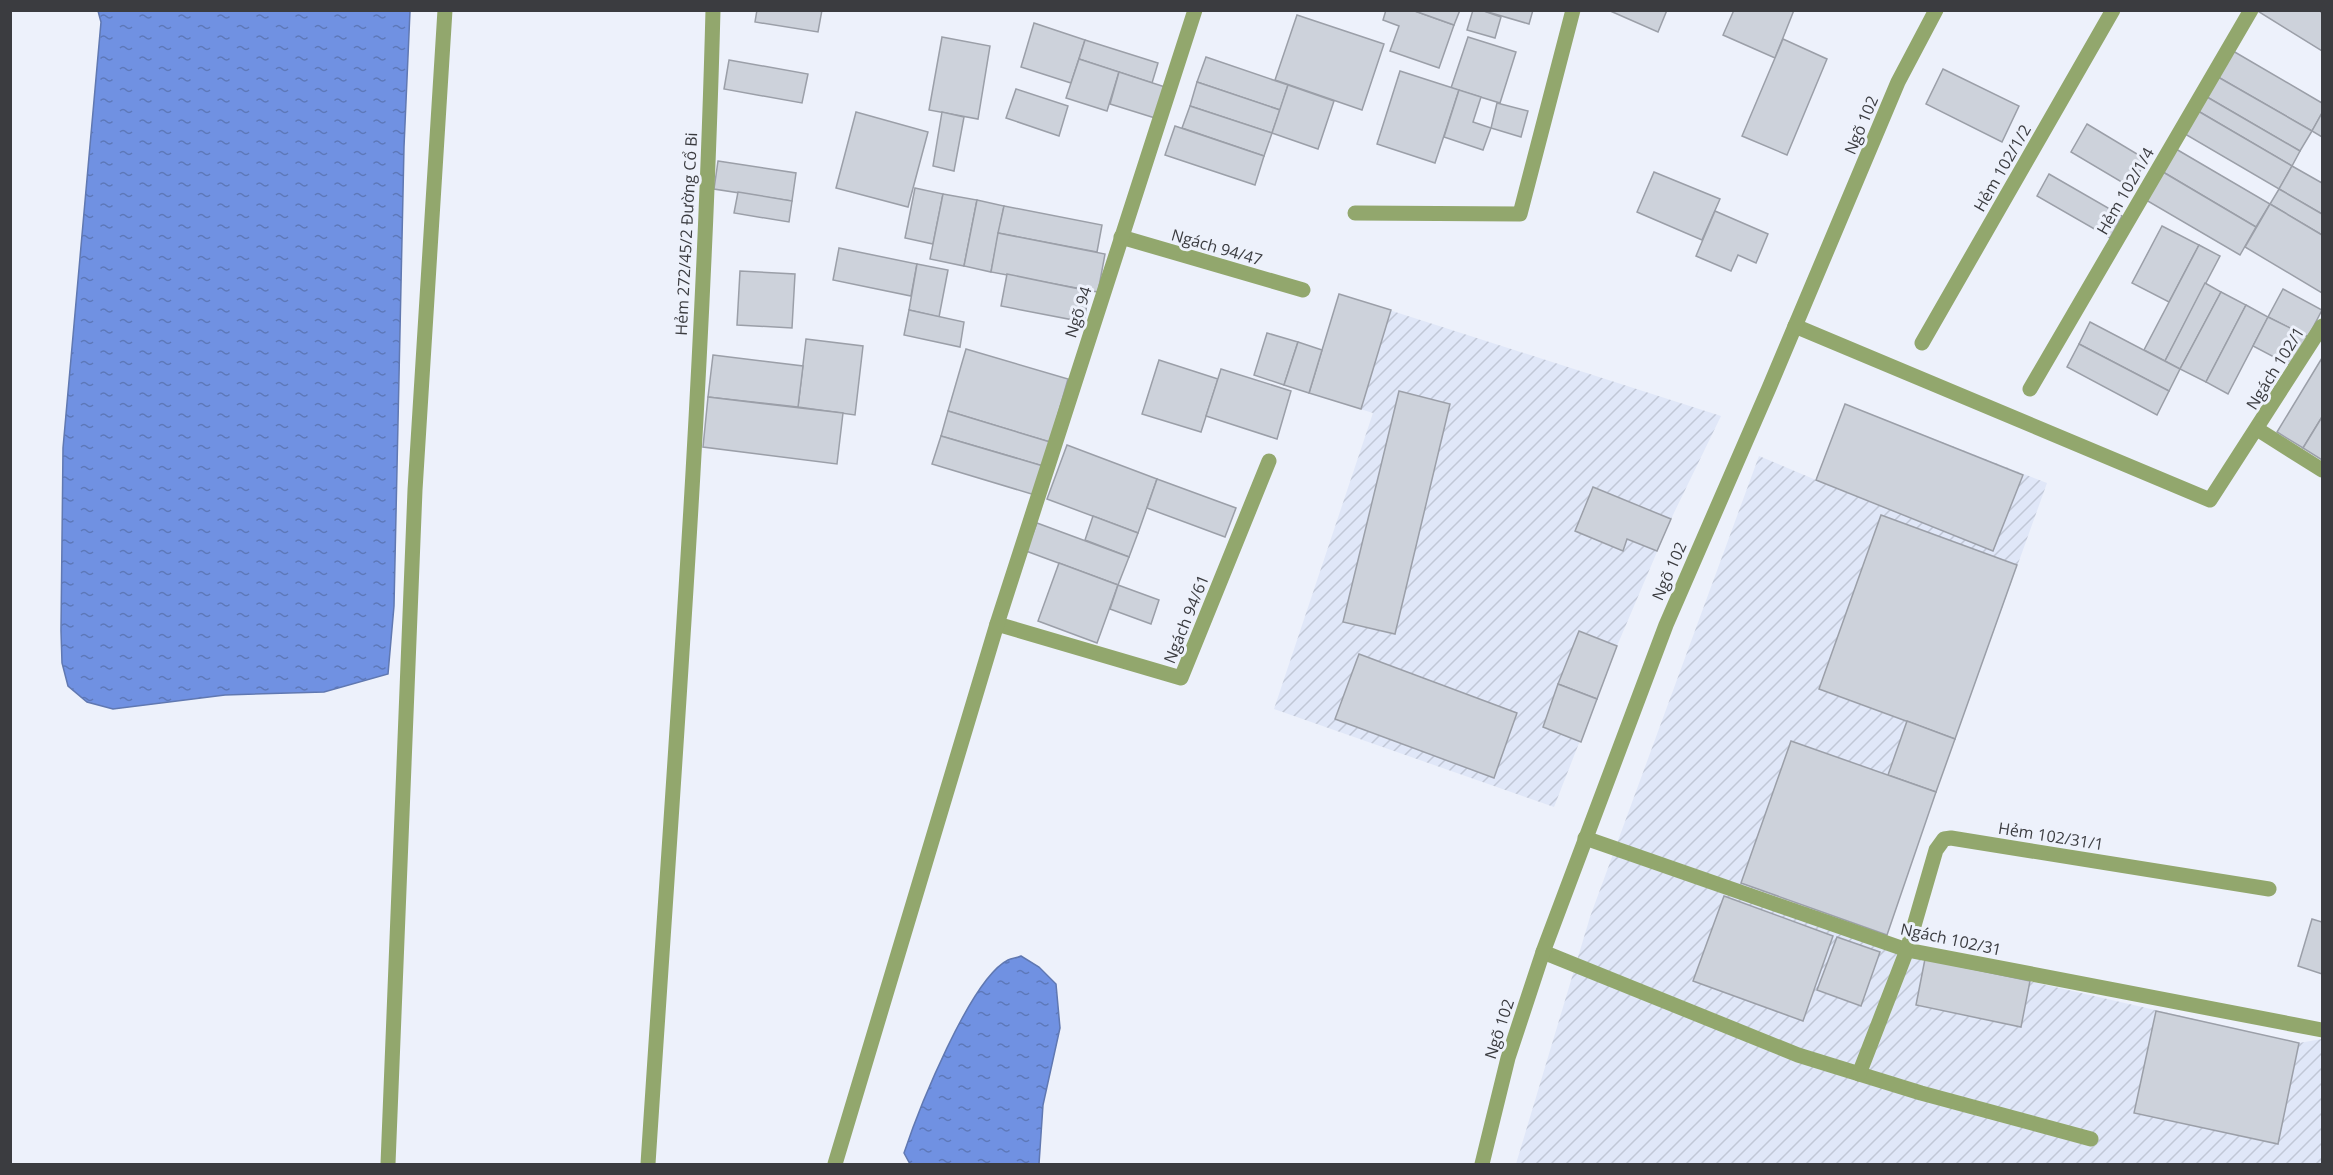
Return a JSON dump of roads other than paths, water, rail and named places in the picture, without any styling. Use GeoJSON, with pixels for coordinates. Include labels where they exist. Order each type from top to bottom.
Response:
{"type":"FeatureCollection","features":[{"type":"Feature","properties":{"kind":"street"},"geometry":{"type":"LineString","coordinates":[[388,1164],[415,490],[445,10]]}},
{"type":"Feature","properties":{"kind":"street","name":"Hẻm 272/45/2 Đường Cổ Bi"},"geometry":{"type":"LineString","coordinates":[[648,1164],[693,460],[710,134],[712,10]]}},
{"type":"Feature","properties":{"kind":"street","name":"Ngõ 94"},"geometry":{"type":"LineString","coordinates":[[836,1164],[997,624],[1195,10]]}},
{"type":"Feature","properties":{"kind":"street"},"geometry":{"type":"LineString","coordinates":[[1355,213],[1520,214],[1573,10]]}},
{"type":"Feature","properties":{"kind":"street","name":"Ngõ 102"},"geometry":{"type":"LineString","coordinates":[[1482,1164],[1508,1058],[1543,952],[1666,625],[1898,82],[1936,10]]}},
{"type":"Feature","properties":{"kind":"street","name":"Hẻm 102/1/2"},"geometry":{"type":"LineString","coordinates":[[1922,343],[2113,10]]}},
{"type":"Feature","properties":{"kind":"street","name":"Hẻm 102/1/4"},"geometry":{"type":"LineString","coordinates":[[2030,389],[2251,10]]}},
{"type":"Feature","properties":{"kind":"street","name":"Ngách 94/47"},"geometry":{"type":"LineString","coordinates":[[1121,237],[1303,290]]}},
{"type":"Feature","properties":{"kind":"street","name":"Ngách 102/1"},"geometry":{"type":"LineString","coordinates":[[1795,326],[2210,500],[2322,326]]}},
{"type":"Feature","properties":{"kind":"street"},"geometry":{"type":"LineString","coordinates":[[2257,429],[2322,470]]}},
{"type":"Feature","properties":{"kind":"street","name":"Ngách 94/61"},"geometry":{"type":"LineString","coordinates":[[997,624],[1181,678],[1269,461]]}},
{"type":"Feature","properties":{"kind":"street","name":"Ngách 102/31"},"geometry":{"type":"LineString","coordinates":[[1585,838],[1907,950],[2322,1030]]}},
{"type":"Feature","properties":{"kind":"street","name":"Hẻm 102/31/1"},"geometry":{"type":"LineString","coordinates":[[1907,950],[1936,850],[1944,839],[1963,840],[2268,889]]}},
{"type":"Feature","properties":{"kind":"street"},"geometry":{"type":"LineString","coordinates":[[1859,1074],[1907,950]]}},
{"type":"Feature","properties":{"kind":"street"},"geometry":{"type":"LineString","coordinates":[[1543,952],[1798,1055],[2091,1139]]}},
{"type":"Feature","properties":{"kind":"water"},"geometry":{"type":"Polygon","coordinates":[[[98,11],[410,11],[404,147],[394,606],[388,674],[324,692],[225,695],[113,709],[87,702],[68,686],[62,663],[61,631],[63,448],[101,22],[98,11]]]}},
{"type":"Feature","properties":{"kind":"water"},"geometry":{"type":"Polygon","coordinates":[[[1021,956],[1039,967],[1056,984],[1060,1028],[1043,1105],[1039,1164],[910,1164],[904,1153],[911,1133],[933,1078],[962,1018],[993,972],[1008,960],[1021,956]]]}}]}
